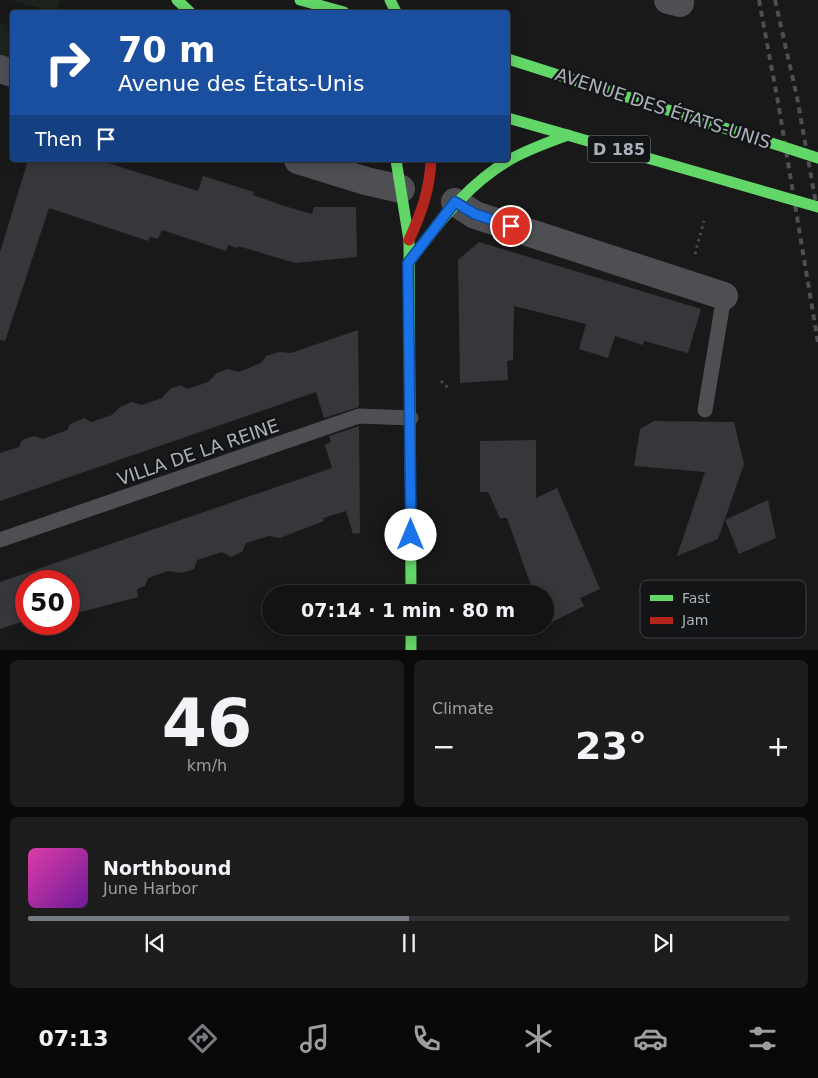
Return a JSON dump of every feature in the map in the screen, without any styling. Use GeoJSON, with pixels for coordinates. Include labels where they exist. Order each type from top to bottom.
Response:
{"type":"FeatureCollection","features":[{"type":"Feature","properties":{"kind":"main road"},"geometry":{"type":"LineString","coordinates":[[177,0],[188,10]]}},
{"type":"Feature","properties":{"kind":"main road"},"geometry":{"type":"LineString","coordinates":[[300,0],[337,10]]}},
{"type":"Feature","properties":{"kind":"main road","name":"AVENUE DES ÉTATS-UNIS"},"geometry":{"type":"LineString","coordinates":[[510,60],[818,158]]}},
{"type":"Feature","properties":{"kind":"main road","name":"D 185"},"geometry":{"type":"LineString","coordinates":[[510,119],[818,207]]}},
{"type":"Feature","properties":{"kind":"main road"},"geometry":{"type":"LineString","coordinates":[[510,159],[568,135]]}},
{"type":"Feature","properties":{"kind":"main road"},"geometry":{"type":"LineString","coordinates":[[396,162],[409,240],[411,585]]}},
{"type":"Feature","properties":{"kind":"main road"},"geometry":{"type":"LineString","coordinates":[[409,240],[426,202],[431,180],[431,162]]}},
{"type":"Feature","properties":{"kind":"main road"},"geometry":{"type":"LineString","coordinates":[[408,263],[455,202],[480,179],[506,162]]}},
{"type":"Feature","properties":{"kind":"main road"},"geometry":{"type":"LineString","coordinates":[[411,635],[411,650]]}},
{"type":"Feature","properties":{"kind":"street"},"geometry":{"type":"LineString","coordinates":[[304,162],[366,181],[402,188]]}},
{"type":"Feature","properties":{"kind":"street"},"geometry":{"type":"LineString","coordinates":[[455,202],[475,214],[724,296]]}},
{"type":"Feature","properties":{"kind":"lane"},"geometry":{"type":"LineString","coordinates":[[705,410],[724,296]]}},
{"type":"Feature","properties":{"kind":"lane","name":"VILLA DE LA REINE"},"geometry":{"type":"LineString","coordinates":[[0,540],[359,416],[411,418]]}},
{"type":"Feature","properties":{"kind":"path"},"geometry":{"type":"LineString","coordinates":[[488,10],[489,6]]}},
{"type":"Feature","properties":{"kind":"shaded area"},"geometry":{"type":"Polygon","coordinates":[[[11,0],[60,0],[57,10],[45,10],[11,0]]]}},
{"type":"Feature","properties":{"kind":"shaded area"},"geometry":{"type":"Polygon","coordinates":[[[0,23],[10,26],[10,59],[0,56],[0,23]]]}},
{"type":"Feature","properties":{"kind":"building"},"geometry":{"type":"Polygon","coordinates":[[[27,162],[104,162],[198,191],[203,176],[254,192],[253,195],[281,205],[312,214],[314,207],[356,207],[357,257],[295,263],[238,246],[238,248],[228,245],[226,251],[162,230],[158,239],[150,237],[148,241],[49,208],[5,341],[0,340],[0,252],[27,162]]]}},
{"type":"Feature","properties":{"kind":"building"},"geometry":{"type":"Polygon","coordinates":[[[479,242],[701,309],[688,353],[644,341],[643,345],[615,336],[608,358],[579,349],[586,324],[514,306],[513,360],[507,361],[508,380],[460,383],[458,260],[479,242]]]}},
{"type":"Feature","properties":{"kind":"building"},"geometry":{"type":"Polygon","coordinates":[[[358,330],[359,407],[324,418],[316,392],[0,501],[0,453],[19,447],[22,440],[34,436],[43,439],[67,430],[70,424],[84,418],[91,422],[112,415],[120,407],[132,402],[142,405],[162,398],[170,389],[180,385],[188,389],[208,382],[217,373],[228,369],[239,372],[261,363],[266,356],[279,352],[291,353],[358,330]]]}},
{"type":"Feature","properties":{"kind":"building"},"geometry":{"type":"Polygon","coordinates":[[[654,421],[734,422],[744,464],[718,539],[677,556],[705,472],[634,466],[640,429],[654,421]]]}},
{"type":"Feature","properties":{"kind":"building"},"geometry":{"type":"Polygon","coordinates":[[[359,426],[360,533],[353,534],[346,511],[323,518],[324,521],[280,538],[269,536],[246,543],[242,552],[231,557],[222,552],[197,560],[194,569],[182,573],[168,571],[148,578],[145,586],[137,589],[138,597],[80,612],[80,570],[35,570],[332,468],[325,445],[331,442],[329,436],[359,426]]]}},
{"type":"Feature","properties":{"kind":"building"},"geometry":{"type":"Polygon","coordinates":[[[536,440],[536,498],[557,488],[600,589],[580,598],[584,606],[554,621],[554,585],[531,585],[507,518],[500,518],[488,492],[480,492],[480,441],[536,440]]]}},
{"type":"Feature","properties":{"kind":"building"},"geometry":{"type":"Polygon","coordinates":[[[768,500],[776,538],[739,554],[725,520],[768,500]]]}},
{"type":"Feature","properties":{"kind":"building"},"geometry":{"type":"Polygon","coordinates":[[[15,577],[15,624],[0,629],[0,582],[15,577]]]}},
{"type":"Feature","properties":{"kind":"railway"},"geometry":{"type":"LineString","coordinates":[[759,0],[818,343]]}},
{"type":"Feature","properties":{"kind":"railway"},"geometry":{"type":"LineString","coordinates":[[775,0],[797,97],[818,215]]}},
{"type":"Feature","properties":{"kind":"traffic: fast"},"geometry":{"type":"LineString","coordinates":[[177,0],[188,10]]}},
{"type":"Feature","properties":{"kind":"traffic: fast"},"geometry":{"type":"LineString","coordinates":[[300,0],[337,10]]}},
{"type":"Feature","properties":{"kind":"traffic: fast"},"geometry":{"type":"LineString","coordinates":[[390,0],[395,10]]}},
{"type":"Feature","properties":{"kind":"traffic: fast"},"geometry":{"type":"LineString","coordinates":[[510,60],[718,126]]}},
{"type":"Feature","properties":{"kind":"traffic: fast"},"geometry":{"type":"LineString","coordinates":[[510,119],[731,182]]}},
{"type":"Feature","properties":{"kind":"traffic: fast"},"geometry":{"type":"LineString","coordinates":[[718,126],[818,158]]}},
{"type":"Feature","properties":{"kind":"traffic: fast"},"geometry":{"type":"LineString","coordinates":[[510,160],[568,135]]}},
{"type":"Feature","properties":{"kind":"traffic: fast"},"geometry":{"type":"LineString","coordinates":[[396,162],[409,240],[411,585]]}},
{"type":"Feature","properties":{"kind":"traffic: fast"},"geometry":{"type":"LineString","coordinates":[[408,263],[454,206],[481,180],[506,162]]}},
{"type":"Feature","properties":{"kind":"traffic: fast"},"geometry":{"type":"LineString","coordinates":[[731,182],[818,207]]}},
{"type":"Feature","properties":{"kind":"traffic: fast"},"geometry":{"type":"LineString","coordinates":[[411,635],[411,650]]}},
{"type":"Feature","properties":{"kind":"traffic: jam"},"geometry":{"type":"LineString","coordinates":[[409,240],[424,201],[431,162]]}},
{"type":"Feature","properties":{"kind":"route"},"geometry":{"type":"LineString","coordinates":[[411,535],[408,263],[455,202],[475,214],[511,226]]}}]}
